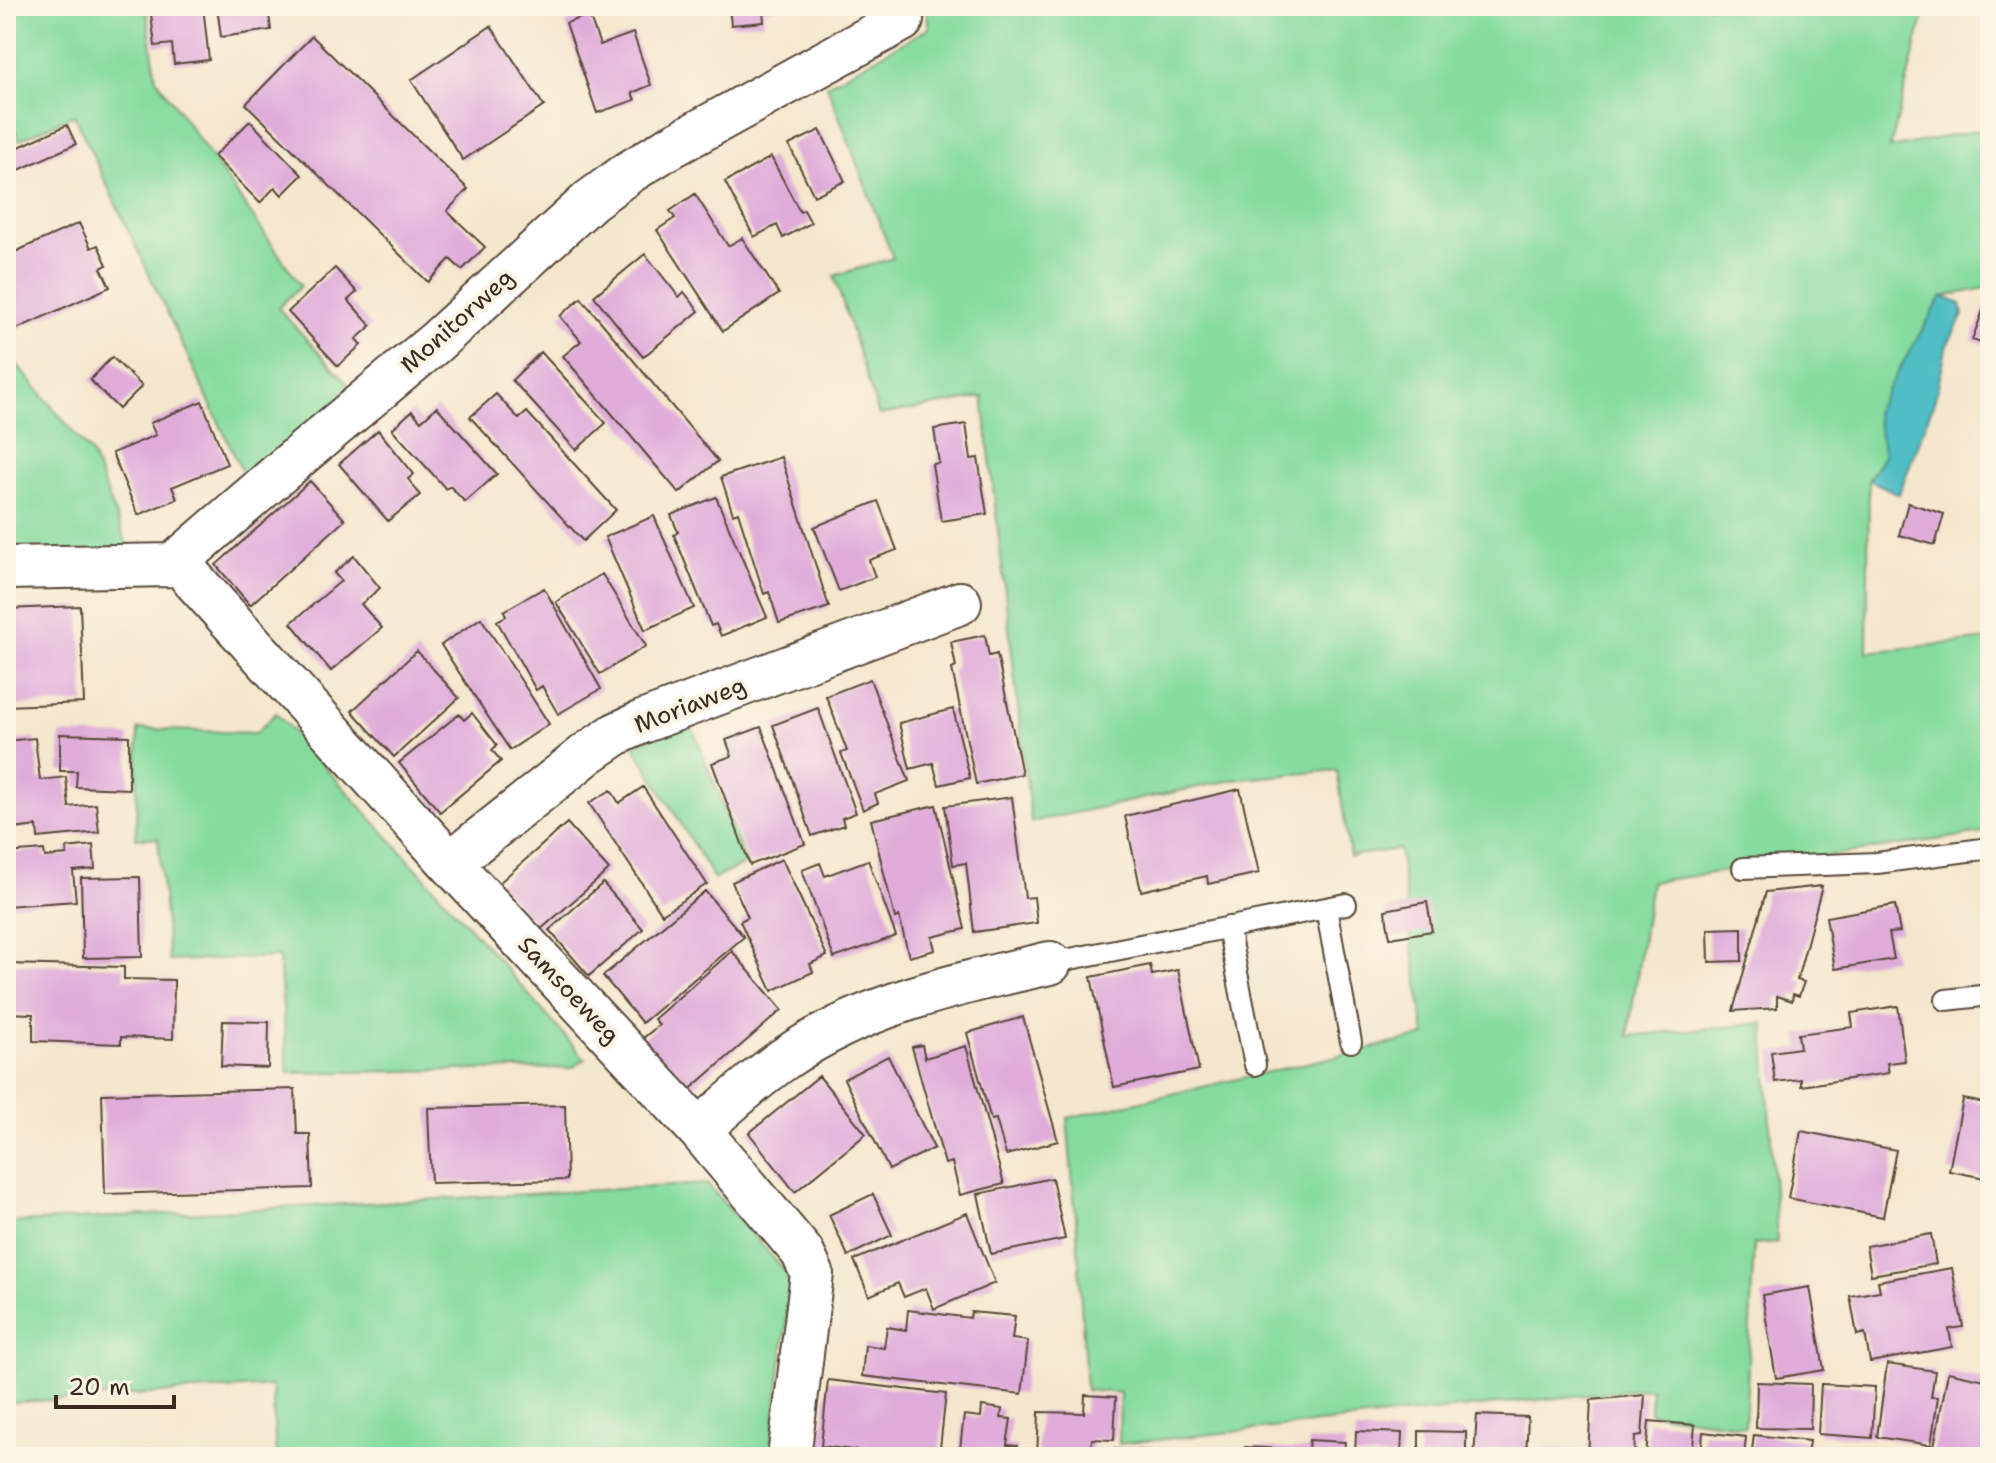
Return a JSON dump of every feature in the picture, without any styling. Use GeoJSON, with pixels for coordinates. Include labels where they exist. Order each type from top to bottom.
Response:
{"type":"FeatureCollection","features":[{"type":"Feature","properties":{"kind":"street","name":"Monitorweg"},"geometry":{"type":"LineString","coordinates":[[6,568],[173,565],[436,342],[591,200],[665,150],[902,20]]}},
{"type":"Feature","properties":{"kind":"street","name":"Samsoeweg"},"geometry":{"type":"LineString","coordinates":[[191,577],[450,863],[699,1130],[802,1252],[812,1273],[789,1457]]}},
{"type":"Feature","properties":{"kind":"street","name":"Moriaweg"},"geometry":{"type":"LineString","coordinates":[[450,863],[616,734],[960,603]]}},
{"type":"Feature","properties":{"kind":"street"},"geometry":{"type":"LineString","coordinates":[[699,1130],[755,1080],[826,1034],[937,989],[1050,963]]}},
{"type":"Feature","properties":{"kind":"lane"},"geometry":{"type":"LineString","coordinates":[[1743,868],[1877,863],[1990,848]]}},
{"type":"Feature","properties":{"kind":"lane"},"geometry":{"type":"LineString","coordinates":[[1050,963],[1336,906],[1351,1042]]}},
{"type":"Feature","properties":{"kind":"lane"},"geometry":{"type":"LineString","coordinates":[[1228,927],[1255,1065]]}},
{"type":"Feature","properties":{"kind":"lane"},"geometry":{"type":"LineString","coordinates":[[1946,1000],[1990,995]]}},
{"type":"Feature","properties":{"kind":"green space"},"geometry":{"type":"Polygon","coordinates":[[[6,6],[146,6],[156,78],[301,286],[278,308],[357,394],[248,484],[74,115],[19,140],[6,111],[6,6]]]}},
{"type":"Feature","properties":{"kind":"green space"},"geometry":{"type":"Polygon","coordinates":[[[926,6],[1926,6],[1890,148],[1990,128],[1990,287],[1942,297],[1875,411],[1885,455],[1869,480],[1867,652],[1990,639],[1990,832],[1651,882],[1628,1036],[1764,1023],[1777,1242],[1754,1244],[1745,1426],[1650,1413],[1651,1388],[1119,1444],[1120,1393],[1086,1390],[1067,1118],[1425,1036],[1399,849],[1350,856],[1337,770],[1232,780],[1031,822],[983,397],[879,415],[834,276],[893,258],[827,85],[929,28],[926,6]]]}},
{"type":"Feature","properties":{"kind":"green space"},"geometry":{"type":"Polygon","coordinates":[[[6,351],[92,455],[135,565],[6,548],[6,351]]]}},
{"type":"Feature","properties":{"kind":"green space"},"geometry":{"type":"Polygon","coordinates":[[[276,713],[585,1059],[572,1068],[288,1073],[279,957],[169,961],[158,838],[136,838],[138,729],[256,733],[276,713]]]}},
{"type":"Feature","properties":{"kind":"green space"},"geometry":{"type":"Polygon","coordinates":[[[689,719],[746,863],[714,879],[634,746],[689,719]]]}},
{"type":"Feature","properties":{"kind":"green space"},"geometry":{"type":"Polygon","coordinates":[[[707,1184],[785,1271],[790,1290],[770,1457],[276,1457],[272,1386],[6,1403],[6,1223],[707,1184]]]}},
{"type":"Feature","properties":{"kind":"water"},"geometry":{"type":"Polygon","coordinates":[[[1942,296],[1961,304],[1963,315],[1947,345],[1935,399],[1899,494],[1869,480],[1884,455],[1875,411],[1942,296]]]}},
{"type":"Feature","properties":{"kind":"building"},"geometry":{"type":"Polygon","coordinates":[[[150,6],[203,6],[209,60],[174,64],[172,44],[155,46],[150,6]]]}},
{"type":"Feature","properties":{"kind":"building"},"geometry":{"type":"Polygon","coordinates":[[[217,6],[268,6],[271,30],[221,37],[217,6]]]}},
{"type":"Feature","properties":{"kind":"building"},"geometry":{"type":"Polygon","coordinates":[[[729,6],[782,8],[763,10],[764,22],[731,25],[729,6]]]}},
{"type":"Feature","properties":{"kind":"building"},"geometry":{"type":"Polygon","coordinates":[[[589,15],[600,45],[633,33],[651,85],[632,93],[635,100],[597,113],[566,23],[589,15]]]}},
{"type":"Feature","properties":{"kind":"building"},"geometry":{"type":"Polygon","coordinates":[[[491,26],[544,106],[463,160],[411,80],[491,26]]]}},
{"type":"Feature","properties":{"kind":"building"},"geometry":{"type":"Polygon","coordinates":[[[312,36],[468,189],[447,211],[485,247],[462,270],[450,259],[428,282],[246,104],[312,36]]]}},
{"type":"Feature","properties":{"kind":"building"},"geometry":{"type":"Polygon","coordinates":[[[250,121],[302,175],[282,195],[275,187],[260,203],[214,156],[250,121]]]}},
{"type":"Feature","properties":{"kind":"building"},"geometry":{"type":"Polygon","coordinates":[[[67,125],[76,144],[8,175],[6,153],[67,125]]]}},
{"type":"Feature","properties":{"kind":"building"},"geometry":{"type":"Polygon","coordinates":[[[820,130],[845,181],[814,196],[789,145],[820,130]]]}},
{"type":"Feature","properties":{"kind":"building"},"geometry":{"type":"Polygon","coordinates":[[[771,157],[800,212],[804,210],[811,223],[783,238],[777,225],[754,237],[725,182],[771,157]]]}},
{"type":"Feature","properties":{"kind":"building"},"geometry":{"type":"Polygon","coordinates":[[[695,194],[728,246],[742,238],[779,294],[723,331],[657,230],[675,218],[670,211],[695,194]]]}},
{"type":"Feature","properties":{"kind":"building"},"geometry":{"type":"Polygon","coordinates":[[[79,223],[91,248],[98,245],[107,265],[101,268],[110,287],[10,332],[6,324],[6,256],[79,223]]]}},
{"type":"Feature","properties":{"kind":"building"},"geometry":{"type":"Polygon","coordinates":[[[645,254],[679,297],[684,292],[699,311],[643,357],[594,296],[645,254]]]}},
{"type":"Feature","properties":{"kind":"building"},"geometry":{"type":"Polygon","coordinates":[[[335,268],[357,292],[348,300],[371,326],[356,339],[361,345],[338,366],[288,312],[335,268]]]}},
{"type":"Feature","properties":{"kind":"building"},"geometry":{"type":"Polygon","coordinates":[[[581,298],[718,461],[679,493],[563,356],[581,341],[560,316],[581,298]]]}},
{"type":"Feature","properties":{"kind":"building"},"geometry":{"type":"Polygon","coordinates":[[[1984,308],[1990,310],[1990,346],[1972,340],[1984,308]]]}},
{"type":"Feature","properties":{"kind":"building"},"geometry":{"type":"Polygon","coordinates":[[[541,352],[606,423],[576,450],[512,380],[541,352]]]}},
{"type":"Feature","properties":{"kind":"building"},"geometry":{"type":"Polygon","coordinates":[[[112,357],[142,386],[119,409],[90,380],[112,357]]]}},
{"type":"Feature","properties":{"kind":"building"},"geometry":{"type":"Polygon","coordinates":[[[496,394],[519,419],[527,412],[616,510],[583,541],[470,417],[496,394]]]}},
{"type":"Feature","properties":{"kind":"building"},"geometry":{"type":"Polygon","coordinates":[[[202,401],[227,464],[172,487],[177,499],[138,515],[112,453],[156,435],[150,423],[202,401]]]}},
{"type":"Feature","properties":{"kind":"building"},"geometry":{"type":"Polygon","coordinates":[[[437,407],[497,474],[465,502],[450,486],[446,489],[392,429],[412,411],[421,421],[437,407]]]}},
{"type":"Feature","properties":{"kind":"building"},"geometry":{"type":"Polygon","coordinates":[[[966,424],[971,459],[978,458],[987,514],[941,521],[932,464],[939,463],[934,429],[966,424]]]}},
{"type":"Feature","properties":{"kind":"building"},"geometry":{"type":"Polygon","coordinates":[[[378,430],[414,474],[408,479],[420,495],[388,521],[339,464],[378,430]]]}},
{"type":"Feature","properties":{"kind":"building"},"geometry":{"type":"Polygon","coordinates":[[[781,457],[829,607],[779,623],[769,592],[764,594],[738,512],[733,514],[721,477],[781,457]]]}},
{"type":"Feature","properties":{"kind":"building"},"geometry":{"type":"Polygon","coordinates":[[[310,481],[345,520],[250,605],[216,565],[310,481]]]}},
{"type":"Feature","properties":{"kind":"building"},"geometry":{"type":"Polygon","coordinates":[[[716,497],[767,617],[721,636],[716,624],[711,626],[674,535],[678,532],[671,515],[716,497]]]}},
{"type":"Feature","properties":{"kind":"building"},"geometry":{"type":"Polygon","coordinates":[[[878,501],[897,550],[869,560],[875,577],[839,591],[814,527],[878,501]]]}},
{"type":"Feature","properties":{"kind":"building"},"geometry":{"type":"Polygon","coordinates":[[[1908,503],[1944,514],[1935,545],[1899,535],[1908,503]]]}},
{"type":"Feature","properties":{"kind":"building"},"geometry":{"type":"Polygon","coordinates":[[[654,516],[694,608],[645,630],[605,537],[654,516]]]}},
{"type":"Feature","properties":{"kind":"building"},"geometry":{"type":"Polygon","coordinates":[[[354,556],[380,588],[361,604],[382,628],[331,671],[291,623],[341,581],[334,573],[354,556]]]}},
{"type":"Feature","properties":{"kind":"building"},"geometry":{"type":"Polygon","coordinates":[[[602,574],[646,646],[600,674],[556,602],[602,574]]]}},
{"type":"Feature","properties":{"kind":"building"},"geometry":{"type":"Polygon","coordinates":[[[544,588],[601,689],[558,714],[542,686],[536,690],[497,621],[506,616],[504,611],[544,588]]]}},
{"type":"Feature","properties":{"kind":"building"},"geometry":{"type":"Polygon","coordinates":[[[80,606],[84,703],[6,706],[6,609],[80,606]]]}},
{"type":"Feature","properties":{"kind":"building"},"geometry":{"type":"Polygon","coordinates":[[[481,618],[549,724],[510,750],[441,645],[481,618]]]}},
{"type":"Feature","properties":{"kind":"building"},"geometry":{"type":"Polygon","coordinates":[[[985,635],[989,656],[997,654],[1022,774],[976,784],[952,669],[956,667],[951,642],[985,635]]]}},
{"type":"Feature","properties":{"kind":"building"},"geometry":{"type":"Polygon","coordinates":[[[417,651],[459,698],[394,757],[352,711],[417,651]]]}},
{"type":"Feature","properties":{"kind":"building"},"geometry":{"type":"Polygon","coordinates":[[[870,679],[909,781],[875,794],[878,803],[863,810],[841,753],[847,751],[826,696],[870,679]]]}},
{"type":"Feature","properties":{"kind":"building"},"geometry":{"type":"Polygon","coordinates":[[[818,708],[856,813],[842,818],[844,825],[812,836],[773,725],[818,708]]]}},
{"type":"Feature","properties":{"kind":"building"},"geometry":{"type":"Polygon","coordinates":[[[953,709],[970,778],[939,785],[933,763],[910,769],[899,723],[953,709]]]}},
{"type":"Feature","properties":{"kind":"building"},"geometry":{"type":"Polygon","coordinates":[[[472,713],[497,745],[492,750],[501,761],[440,812],[399,763],[459,714],[464,720],[472,713]]]}},
{"type":"Feature","properties":{"kind":"building"},"geometry":{"type":"Polygon","coordinates":[[[761,727],[805,844],[750,865],[712,763],[732,756],[726,740],[761,727]]]}},
{"type":"Feature","properties":{"kind":"building"},"geometry":{"type":"Polygon","coordinates":[[[60,734],[129,736],[129,789],[76,787],[77,771],[60,771],[60,734]]]}},
{"type":"Feature","properties":{"kind":"building"},"geometry":{"type":"Polygon","coordinates":[[[35,738],[40,780],[66,777],[69,807],[96,804],[99,832],[38,838],[37,826],[6,830],[6,741],[35,738]]]}},
{"type":"Feature","properties":{"kind":"building"},"geometry":{"type":"Polygon","coordinates":[[[643,787],[707,884],[662,914],[589,803],[611,790],[619,803],[643,787]]]}},
{"type":"Feature","properties":{"kind":"building"},"geometry":{"type":"Polygon","coordinates":[[[1240,789],[1259,873],[1208,884],[1207,876],[1141,891],[1125,816],[1240,789]]]}},
{"type":"Feature","properties":{"kind":"building"},"geometry":{"type":"Polygon","coordinates":[[[1012,797],[1025,898],[1034,897],[1037,923],[974,932],[966,863],[953,865],[945,806],[1012,797]]]}},
{"type":"Feature","properties":{"kind":"building"},"geometry":{"type":"Polygon","coordinates":[[[936,805],[965,929],[932,937],[935,950],[909,957],[899,916],[895,918],[871,820],[936,805]]]}},
{"type":"Feature","properties":{"kind":"building"},"geometry":{"type":"Polygon","coordinates":[[[567,823],[609,870],[540,930],[499,883],[567,823]]]}},
{"type":"Feature","properties":{"kind":"building"},"geometry":{"type":"Polygon","coordinates":[[[93,845],[95,869],[73,871],[76,901],[6,906],[6,853],[44,850],[45,857],[67,855],[66,848],[93,845]]]}},
{"type":"Feature","properties":{"kind":"building"},"geometry":{"type":"Polygon","coordinates":[[[782,859],[827,956],[810,964],[813,972],[772,991],[740,921],[748,917],[732,882],[782,859]]]}},
{"type":"Feature","properties":{"kind":"building"},"geometry":{"type":"Polygon","coordinates":[[[868,860],[896,936],[834,958],[802,870],[820,863],[825,876],[868,860]]]}},
{"type":"Feature","properties":{"kind":"building"},"geometry":{"type":"Polygon","coordinates":[[[140,877],[142,957],[83,958],[81,878],[140,877]]]}},
{"type":"Feature","properties":{"kind":"building"},"geometry":{"type":"Polygon","coordinates":[[[603,883],[643,929],[589,976],[549,930],[603,883]]]}},
{"type":"Feature","properties":{"kind":"building"},"geometry":{"type":"Polygon","coordinates":[[[1822,886],[1797,980],[1804,982],[1799,996],[1793,994],[1792,1001],[1777,996],[1777,1008],[1733,1011],[1766,892],[1822,886]]]}},
{"type":"Feature","properties":{"kind":"building"},"geometry":{"type":"Polygon","coordinates":[[[705,891],[744,937],[642,1023],[603,976],[705,891]]]}},
{"type":"Feature","properties":{"kind":"building"},"geometry":{"type":"Polygon","coordinates":[[[1427,902],[1432,931],[1390,938],[1385,910],[1427,902]]]}},
{"type":"Feature","properties":{"kind":"building"},"geometry":{"type":"Polygon","coordinates":[[[1895,905],[1900,932],[1889,933],[1894,959],[1835,969],[1826,917],[1895,905]]]}},
{"type":"Feature","properties":{"kind":"building"},"geometry":{"type":"Polygon","coordinates":[[[1742,928],[1742,961],[1709,962],[1708,929],[1742,928]]]}},
{"type":"Feature","properties":{"kind":"building"},"geometry":{"type":"Polygon","coordinates":[[[732,951],[782,1010],[687,1092],[642,1039],[659,1025],[654,1019],[732,951]]]}},
{"type":"Feature","properties":{"kind":"building"},"geometry":{"type":"Polygon","coordinates":[[[6,964],[124,967],[124,979],[174,980],[173,1039],[121,1037],[121,1044],[33,1041],[33,1014],[6,1013],[6,964]]]}},
{"type":"Feature","properties":{"kind":"building"},"geometry":{"type":"Polygon","coordinates":[[[1150,965],[1152,975],[1178,970],[1199,1070],[1114,1087],[1091,977],[1150,965]]]}},
{"type":"Feature","properties":{"kind":"building"},"geometry":{"type":"Polygon","coordinates":[[[1898,1006],[1905,1061],[1887,1063],[1889,1073],[1801,1086],[1801,1079],[1775,1082],[1771,1052],[1800,1048],[1798,1034],[1853,1027],[1851,1013],[1898,1006]]]}},
{"type":"Feature","properties":{"kind":"building"},"geometry":{"type":"Polygon","coordinates":[[[1023,1017],[1058,1141],[1006,1155],[996,1119],[991,1120],[967,1033],[1023,1017]]]}},
{"type":"Feature","properties":{"kind":"building"},"geometry":{"type":"Polygon","coordinates":[[[223,1021],[269,1022],[268,1068],[221,1066],[223,1021]]]}},
{"type":"Feature","properties":{"kind":"building"},"geometry":{"type":"Polygon","coordinates":[[[922,1045],[925,1058],[966,1046],[1004,1184],[960,1195],[952,1162],[945,1164],[912,1047],[922,1045]]]}},
{"type":"Feature","properties":{"kind":"building"},"geometry":{"type":"Polygon","coordinates":[[[888,1056],[934,1148],[889,1170],[844,1079],[888,1056]]]}},
{"type":"Feature","properties":{"kind":"building"},"geometry":{"type":"Polygon","coordinates":[[[819,1076],[866,1134],[795,1192],[749,1133],[819,1076]]]}},
{"type":"Feature","properties":{"kind":"building"},"geometry":{"type":"Polygon","coordinates":[[[295,1089],[297,1134],[310,1134],[312,1188],[105,1194],[102,1094],[295,1089]]]}},
{"type":"Feature","properties":{"kind":"building"},"geometry":{"type":"Polygon","coordinates":[[[1963,1099],[1990,1104],[1990,1179],[1949,1171],[1963,1099]]]}},
{"type":"Feature","properties":{"kind":"building"},"geometry":{"type":"Polygon","coordinates":[[[565,1105],[567,1180],[431,1183],[428,1108],[565,1105]]]}},
{"type":"Feature","properties":{"kind":"building"},"geometry":{"type":"Polygon","coordinates":[[[1801,1131],[1896,1150],[1883,1217],[1788,1198],[1801,1131]]]}},
{"type":"Feature","properties":{"kind":"building"},"geometry":{"type":"Polygon","coordinates":[[[1052,1178],[1065,1239],[991,1254],[978,1194],[1052,1178]]]}},
{"type":"Feature","properties":{"kind":"building"},"geometry":{"type":"Polygon","coordinates":[[[873,1194],[892,1235],[848,1256],[829,1215],[873,1194]]]}},
{"type":"Feature","properties":{"kind":"building"},"geometry":{"type":"Polygon","coordinates":[[[967,1213],[995,1283],[934,1309],[926,1288],[904,1297],[898,1283],[869,1296],[854,1260],[967,1213]]]}},
{"type":"Feature","properties":{"kind":"building"},"geometry":{"type":"Polygon","coordinates":[[[1931,1234],[1936,1264],[1871,1275],[1866,1246],[1931,1234]]]}},
{"type":"Feature","properties":{"kind":"building"},"geometry":{"type":"Polygon","coordinates":[[[1952,1268],[1963,1327],[1949,1329],[1952,1347],[1870,1362],[1865,1333],[1857,1335],[1850,1296],[1880,1291],[1878,1281],[1952,1268]]]}},
{"type":"Feature","properties":{"kind":"building"},"geometry":{"type":"Polygon","coordinates":[[[1810,1287],[1824,1370],[1776,1378],[1762,1295],[1810,1287]]]}},
{"type":"Feature","properties":{"kind":"building"},"geometry":{"type":"Polygon","coordinates":[[[908,1310],[970,1318],[971,1312],[1015,1316],[1012,1339],[1028,1341],[1022,1394],[862,1376],[865,1345],[884,1348],[887,1327],[906,1330],[908,1310]]]}},
{"type":"Feature","properties":{"kind":"building"},"geometry":{"type":"Polygon","coordinates":[[[1887,1364],[1935,1371],[1931,1397],[1938,1397],[1931,1445],[1877,1437],[1887,1364]]]}},
{"type":"Feature","properties":{"kind":"building"},"geometry":{"type":"Polygon","coordinates":[[[1948,1372],[1990,1381],[1990,1424],[1983,1457],[1933,1451],[1948,1372]]]}},
{"type":"Feature","properties":{"kind":"building"},"geometry":{"type":"Polygon","coordinates":[[[828,1380],[946,1394],[939,1457],[907,1457],[821,1446],[828,1380]]]}},
{"type":"Feature","properties":{"kind":"building"},"geometry":{"type":"Polygon","coordinates":[[[1757,1382],[1811,1384],[1810,1429],[1756,1428],[1757,1382]]]}},
{"type":"Feature","properties":{"kind":"building"},"geometry":{"type":"Polygon","coordinates":[[[1821,1384],[1875,1387],[1872,1438],[1818,1434],[1821,1384]]]}},
{"type":"Feature","properties":{"kind":"building"},"geometry":{"type":"Polygon","coordinates":[[[1085,1395],[1116,1397],[1114,1440],[1092,1439],[1091,1457],[1037,1457],[1039,1412],[1084,1413],[1085,1395]]]}},
{"type":"Feature","properties":{"kind":"building"},"geometry":{"type":"Polygon","coordinates":[[[1645,1395],[1642,1436],[1635,1437],[1634,1457],[1588,1457],[1591,1400],[1645,1395]]]}},
{"type":"Feature","properties":{"kind":"building"},"geometry":{"type":"Polygon","coordinates":[[[982,1406],[1002,1409],[1001,1418],[1011,1419],[1007,1445],[1017,1446],[1016,1457],[959,1457],[964,1415],[981,1417],[982,1406]]]}},
{"type":"Feature","properties":{"kind":"building"},"geometry":{"type":"Polygon","coordinates":[[[1477,1415],[1528,1417],[1526,1457],[1474,1457],[1477,1415]]]}},
{"type":"Feature","properties":{"kind":"building"},"geometry":{"type":"Polygon","coordinates":[[[1649,1421],[1695,1425],[1692,1457],[1646,1457],[1649,1421]]]}},
{"type":"Feature","properties":{"kind":"building"},"geometry":{"type":"Polygon","coordinates":[[[1356,1431],[1402,1433],[1401,1457],[1355,1457],[1356,1431]]]}},
{"type":"Feature","properties":{"kind":"building"},"geometry":{"type":"Polygon","coordinates":[[[1419,1431],[1466,1432],[1466,1457],[1419,1457],[1419,1431]]]}},
{"type":"Feature","properties":{"kind":"building"},"geometry":{"type":"Polygon","coordinates":[[[1703,1432],[1746,1437],[1744,1457],[1701,1457],[1703,1432]]]}},
{"type":"Feature","properties":{"kind":"building"},"geometry":{"type":"Polygon","coordinates":[[[1754,1435],[1809,1441],[1807,1457],[1751,1457],[1754,1435]]]}},
{"type":"Feature","properties":{"kind":"building"},"geometry":{"type":"Polygon","coordinates":[[[1309,1440],[1345,1442],[1344,1457],[1244,1457],[1245,1447],[1308,1450],[1309,1440]]]}},
{"type":"Feature","properties":{"kind":"building"},"geometry":{"type":"Polygon","coordinates":[[[1545,1448],[1581,1451],[1581,1457],[1544,1457],[1545,1448]]]}},
{"type":"Feature","properties":{"kind":"building"},"geometry":{"type":"Polygon","coordinates":[[[1113,1449],[1179,1452],[1179,1457],[1113,1457],[1113,1449]]]}}]}
